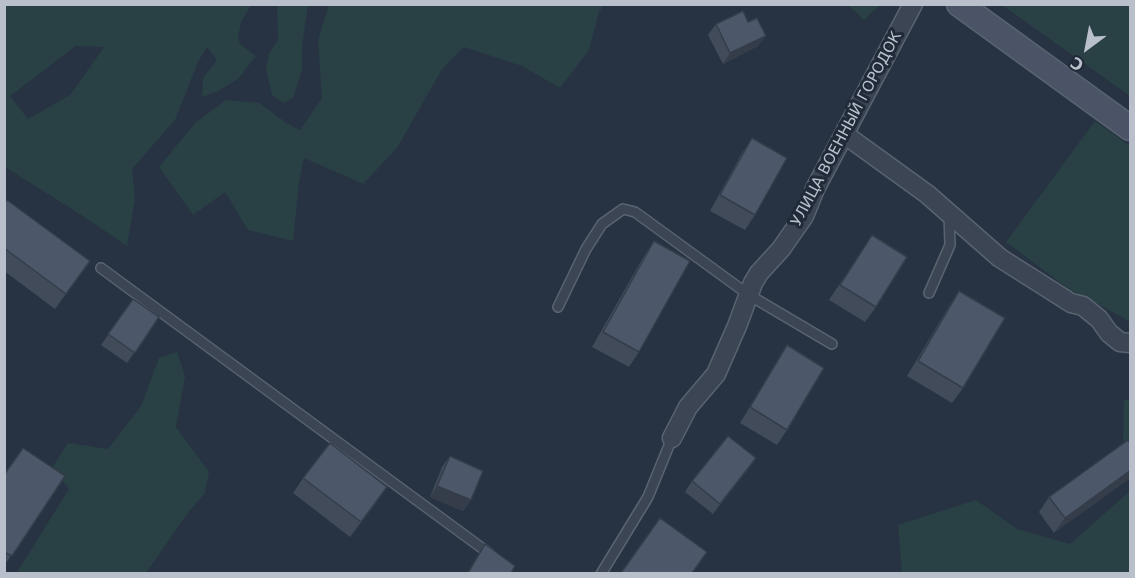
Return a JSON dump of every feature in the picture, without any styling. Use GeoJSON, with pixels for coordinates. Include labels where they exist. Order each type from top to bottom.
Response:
{"type":"FeatureCollection","features":[{"type":"Feature","properties":{"kind":"main road"},"geometry":{"type":"LineString","coordinates":[[959,4],[1131,128]]}},
{"type":"Feature","properties":{"kind":"street","name":"УЛИЦА ВОЕННЫЙ ГОРОДОК"},"geometry":{"type":"LineString","coordinates":[[672,438],[688,407],[716,374],[759,273],[782,249],[804,216],[815,189],[913,4]]}},
{"type":"Feature","properties":{"kind":"street"},"geometry":{"type":"LineString","coordinates":[[844,134],[949,212],[1000,258],[1071,303],[1083,306],[1100,319],[1109,333],[1120,342],[1131,343]]}},
{"type":"Feature","properties":{"kind":"lane"},"geometry":{"type":"LineString","coordinates":[[558,307],[586,249],[602,224],[624,209],[635,212],[749,294],[832,344]]}},
{"type":"Feature","properties":{"kind":"lane"},"geometry":{"type":"LineString","coordinates":[[929,293],[950,245],[949,212]]}},
{"type":"Feature","properties":{"kind":"lane"},"geometry":{"type":"LineString","coordinates":[[101,268],[497,559]]}},
{"type":"Feature","properties":{"kind":"lane"},"geometry":{"type":"LineString","coordinates":[[601,573],[648,496],[672,438]]}},
{"type":"Feature","properties":{"kind":"green space"},"geometry":{"type":"Polygon","coordinates":[[[329,4],[604,5],[599,12],[589,50],[560,88],[522,66],[464,47],[442,69],[397,148],[363,184],[304,158],[299,182],[293,241],[248,230],[225,192],[193,215],[159,167],[195,123],[226,100],[259,103],[300,130],[322,98],[318,40],[329,4]]]}},
{"type":"Feature","properties":{"kind":"green space"},"geometry":{"type":"Polygon","coordinates":[[[4,5],[251,5],[241,22],[238,38],[240,44],[256,56],[238,79],[202,97],[203,78],[217,60],[207,47],[198,62],[175,120],[132,169],[135,199],[127,246],[5,167],[4,5]],[[76,46],[10,96],[28,119],[70,95],[104,47],[76,46]]]}},
{"type":"Feature","properties":{"kind":"green space"},"geometry":{"type":"Polygon","coordinates":[[[277,5],[308,5],[302,46],[302,70],[293,98],[283,103],[272,95],[266,69],[269,53],[278,40],[277,5]]]}},
{"type":"Feature","properties":{"kind":"green space"},"geometry":{"type":"Polygon","coordinates":[[[848,5],[880,5],[864,20],[848,5]]]}},
{"type":"Feature","properties":{"kind":"green space"},"geometry":{"type":"Polygon","coordinates":[[[1002,5],[1130,5],[1130,96],[1002,5]]]}},
{"type":"Feature","properties":{"kind":"green space"},"geometry":{"type":"Polygon","coordinates":[[[1095,121],[1130,146],[1130,322],[1070,290],[1006,242],[1095,121]]]}},
{"type":"Feature","properties":{"kind":"green space"},"geometry":{"type":"Polygon","coordinates":[[[177,352],[185,376],[176,427],[209,472],[205,493],[187,514],[146,573],[16,574],[69,489],[52,468],[68,443],[108,449],[141,406],[159,358],[177,352]]]}},
{"type":"Feature","properties":{"kind":"green space"},"geometry":{"type":"Polygon","coordinates":[[[1124,400],[1130,400],[1130,448],[1123,440],[1124,400]]]}},
{"type":"Feature","properties":{"kind":"green space"},"geometry":{"type":"Polygon","coordinates":[[[1130,491],[1130,573],[902,573],[898,525],[976,500],[1017,529],[1070,544],[1130,491]]]}},
{"type":"Feature","properties":{"kind":"building"},"geometry":{"type":"Polygon","coordinates":[[[743,11],[748,22],[757,18],[766,36],[730,53],[716,24],[743,11]]]}},
{"type":"Feature","properties":{"kind":"building"},"geometry":{"type":"Polygon","coordinates":[[[752,138],[787,158],[755,215],[720,195],[752,138]]]}},
{"type":"Feature","properties":{"kind":"building"},"geometry":{"type":"Polygon","coordinates":[[[7,200],[90,261],[66,294],[4,248],[4,204],[7,200]]]}},
{"type":"Feature","properties":{"kind":"building"},"geometry":{"type":"Polygon","coordinates":[[[872,235],[907,257],[876,307],[840,285],[872,235]]]}},
{"type":"Feature","properties":{"kind":"building"},"geometry":{"type":"Polygon","coordinates":[[[654,241],[690,261],[639,352],[603,332],[654,241]]]}},
{"type":"Feature","properties":{"kind":"building"},"geometry":{"type":"Polygon","coordinates":[[[959,291],[1005,318],[963,388],[918,361],[959,291]]]}},
{"type":"Feature","properties":{"kind":"building"},"geometry":{"type":"Polygon","coordinates":[[[133,299],[159,317],[135,353],[108,334],[133,299]]]}},
{"type":"Feature","properties":{"kind":"building"},"geometry":{"type":"Polygon","coordinates":[[[787,345],[824,368],[787,430],[750,407],[787,345]]]}},
{"type":"Feature","properties":{"kind":"building"},"geometry":{"type":"Polygon","coordinates":[[[728,436],[756,458],[720,504],[692,481],[728,436]]]}},
{"type":"Feature","properties":{"kind":"building"},"geometry":{"type":"Polygon","coordinates":[[[1128,440],[1131,444],[1131,470],[1065,518],[1049,497],[1128,440]]]}},
{"type":"Feature","properties":{"kind":"building"},"geometry":{"type":"Polygon","coordinates":[[[330,443],[387,487],[361,522],[303,478],[330,443]]]}},
{"type":"Feature","properties":{"kind":"building"},"geometry":{"type":"Polygon","coordinates":[[[23,448],[65,476],[12,556],[4,552],[4,475],[23,448]]]}},
{"type":"Feature","properties":{"kind":"building"},"geometry":{"type":"Polygon","coordinates":[[[450,456],[483,471],[471,500],[437,486],[450,456]]]}},
{"type":"Feature","properties":{"kind":"building"},"geometry":{"type":"Polygon","coordinates":[[[660,518],[707,552],[692,573],[621,573],[660,518]]]}},
{"type":"Feature","properties":{"kind":"building"},"geometry":{"type":"Polygon","coordinates":[[[485,544],[515,566],[511,573],[468,573],[485,544]]]}}]}
